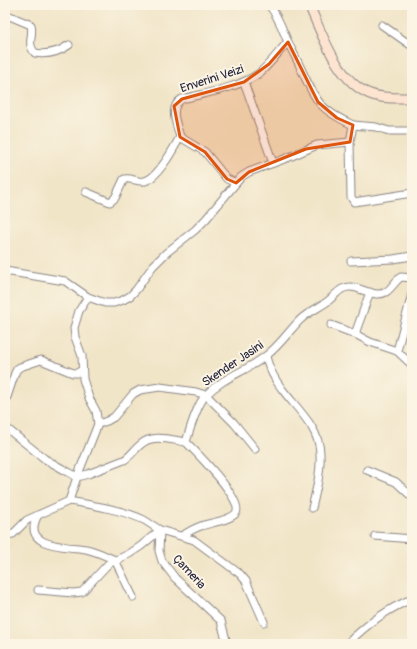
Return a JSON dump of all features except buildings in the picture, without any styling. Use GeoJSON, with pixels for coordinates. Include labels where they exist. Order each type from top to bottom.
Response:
{"type":"FeatureCollection","features":[{"type":"Feature","properties":{"kind":"main road"},"geometry":{"type":"LineString","coordinates":[[309,5],[328,48],[337,64],[357,87],[370,94],[383,97],[412,98]]}},
{"type":"Feature","properties":{"kind":"street"},"geometry":{"type":"LineString","coordinates":[[268,5],[281,25],[311,92],[326,110],[337,118],[353,125],[371,126],[389,131],[412,131]]}},
{"type":"Feature","properties":{"kind":"street"},"geometry":{"type":"LineString","coordinates":[[5,14],[31,25],[30,43],[31,49],[35,53],[57,52],[69,45]]}},
{"type":"Feature","properties":{"kind":"street"},"geometry":{"type":"LineString","coordinates":[[382,25],[412,46]]}},
{"type":"Feature","properties":{"kind":"street","name":"Enverini Veizi"},"geometry":{"type":"LineString","coordinates":[[180,137],[174,113],[174,106],[177,102],[182,99],[244,82],[264,69],[288,42]]}},
{"type":"Feature","properties":{"kind":"street"},"geometry":{"type":"LineString","coordinates":[[244,82],[273,163]]}},
{"type":"Feature","properties":{"kind":"street"},"geometry":{"type":"LineString","coordinates":[[353,125],[350,142],[351,197],[354,202],[412,193]]}},
{"type":"Feature","properties":{"kind":"street"},"geometry":{"type":"LineString","coordinates":[[86,192],[110,202],[115,198],[124,179],[128,178],[141,182],[150,179],[168,159],[180,137],[205,152],[227,178],[236,184]]}},
{"type":"Feature","properties":{"kind":"street"},"geometry":{"type":"LineString","coordinates":[[5,271],[65,281],[88,297],[105,303],[114,303],[123,300],[136,290],[153,266],[166,253],[185,239],[206,219],[241,177],[249,172],[317,145],[350,142]]}},
{"type":"Feature","properties":{"kind":"street"},"geometry":{"type":"LineString","coordinates":[[351,261],[393,259],[412,256]]}},
{"type":"Feature","properties":{"kind":"street","name":"Skender Jasini"},"geometry":{"type":"LineString","coordinates":[[186,442],[197,410],[206,395],[226,379],[266,357],[302,318],[347,287],[381,293],[386,292],[401,277],[412,278]]}},
{"type":"Feature","properties":{"kind":"street"},"geometry":{"type":"LineString","coordinates":[[355,334],[370,292]]}},
{"type":"Feature","properties":{"kind":"street"},"geometry":{"type":"LineString","coordinates":[[397,351],[412,294]]}},
{"type":"Feature","properties":{"kind":"street"},"geometry":{"type":"LineString","coordinates":[[69,500],[98,424],[96,411],[87,390],[82,370],[82,356],[75,337],[74,328],[78,311],[88,297]]}},
{"type":"Feature","properties":{"kind":"street"},"geometry":{"type":"LineString","coordinates":[[331,325],[355,334],[370,342],[397,351],[412,365]]}},
{"type":"Feature","properties":{"kind":"street"},"geometry":{"type":"LineString","coordinates":[[266,357],[269,366],[281,388],[311,427],[319,443],[320,454],[318,477],[312,508]]}},
{"type":"Feature","properties":{"kind":"street"},"geometry":{"type":"LineString","coordinates":[[5,403],[15,373],[20,367],[42,360],[73,374],[82,370]]}},
{"type":"Feature","properties":{"kind":"street"},"geometry":{"type":"LineString","coordinates":[[98,424],[107,422],[114,417],[133,394],[140,390],[160,387],[196,392],[206,395],[234,423],[255,449]]}},
{"type":"Feature","properties":{"kind":"street"},"geometry":{"type":"LineString","coordinates":[[5,427],[45,459],[77,477],[124,460],[143,442],[151,439],[160,438],[186,442],[217,476],[236,502],[238,508],[236,513],[230,517],[201,526],[182,536]]}},
{"type":"Feature","properties":{"kind":"street"},"geometry":{"type":"LineString","coordinates":[[367,470],[396,482],[412,497]]}},
{"type":"Feature","properties":{"kind":"street"},"geometry":{"type":"LineString","coordinates":[[5,535],[13,534],[21,525],[69,500],[136,517],[146,521],[160,530],[201,543],[244,577],[264,622]]}},
{"type":"Feature","properties":{"kind":"street"},"geometry":{"type":"LineString","coordinates":[[38,515],[33,529],[41,540],[57,545],[87,550],[115,560],[133,597]]}},
{"type":"Feature","properties":{"kind":"street"},"geometry":{"type":"LineString","coordinates":[[38,590],[73,593],[82,592],[103,568],[115,560],[130,554],[160,530]]}},
{"type":"Feature","properties":{"kind":"street","name":"Çameria"},"geometry":{"type":"LineString","coordinates":[[160,530],[159,552],[162,561],[175,578],[221,621],[227,644]]}},
{"type":"Feature","properties":{"kind":"street"},"geometry":{"type":"LineString","coordinates":[[375,536],[412,540]]}},
{"type":"Feature","properties":{"kind":"street"},"geometry":{"type":"LineString","coordinates":[[347,644],[386,612],[412,599]]}},
{"type":"Feature","properties":{"kind":"highlighted area"},"geometry":{"type":"Polygon","coordinates":[[[288,42],[318,102],[337,118],[353,125],[350,142],[306,149],[249,172],[236,183],[227,179],[205,152],[180,137],[174,106],[182,99],[244,82],[269,64],[288,42]]]}}]}
